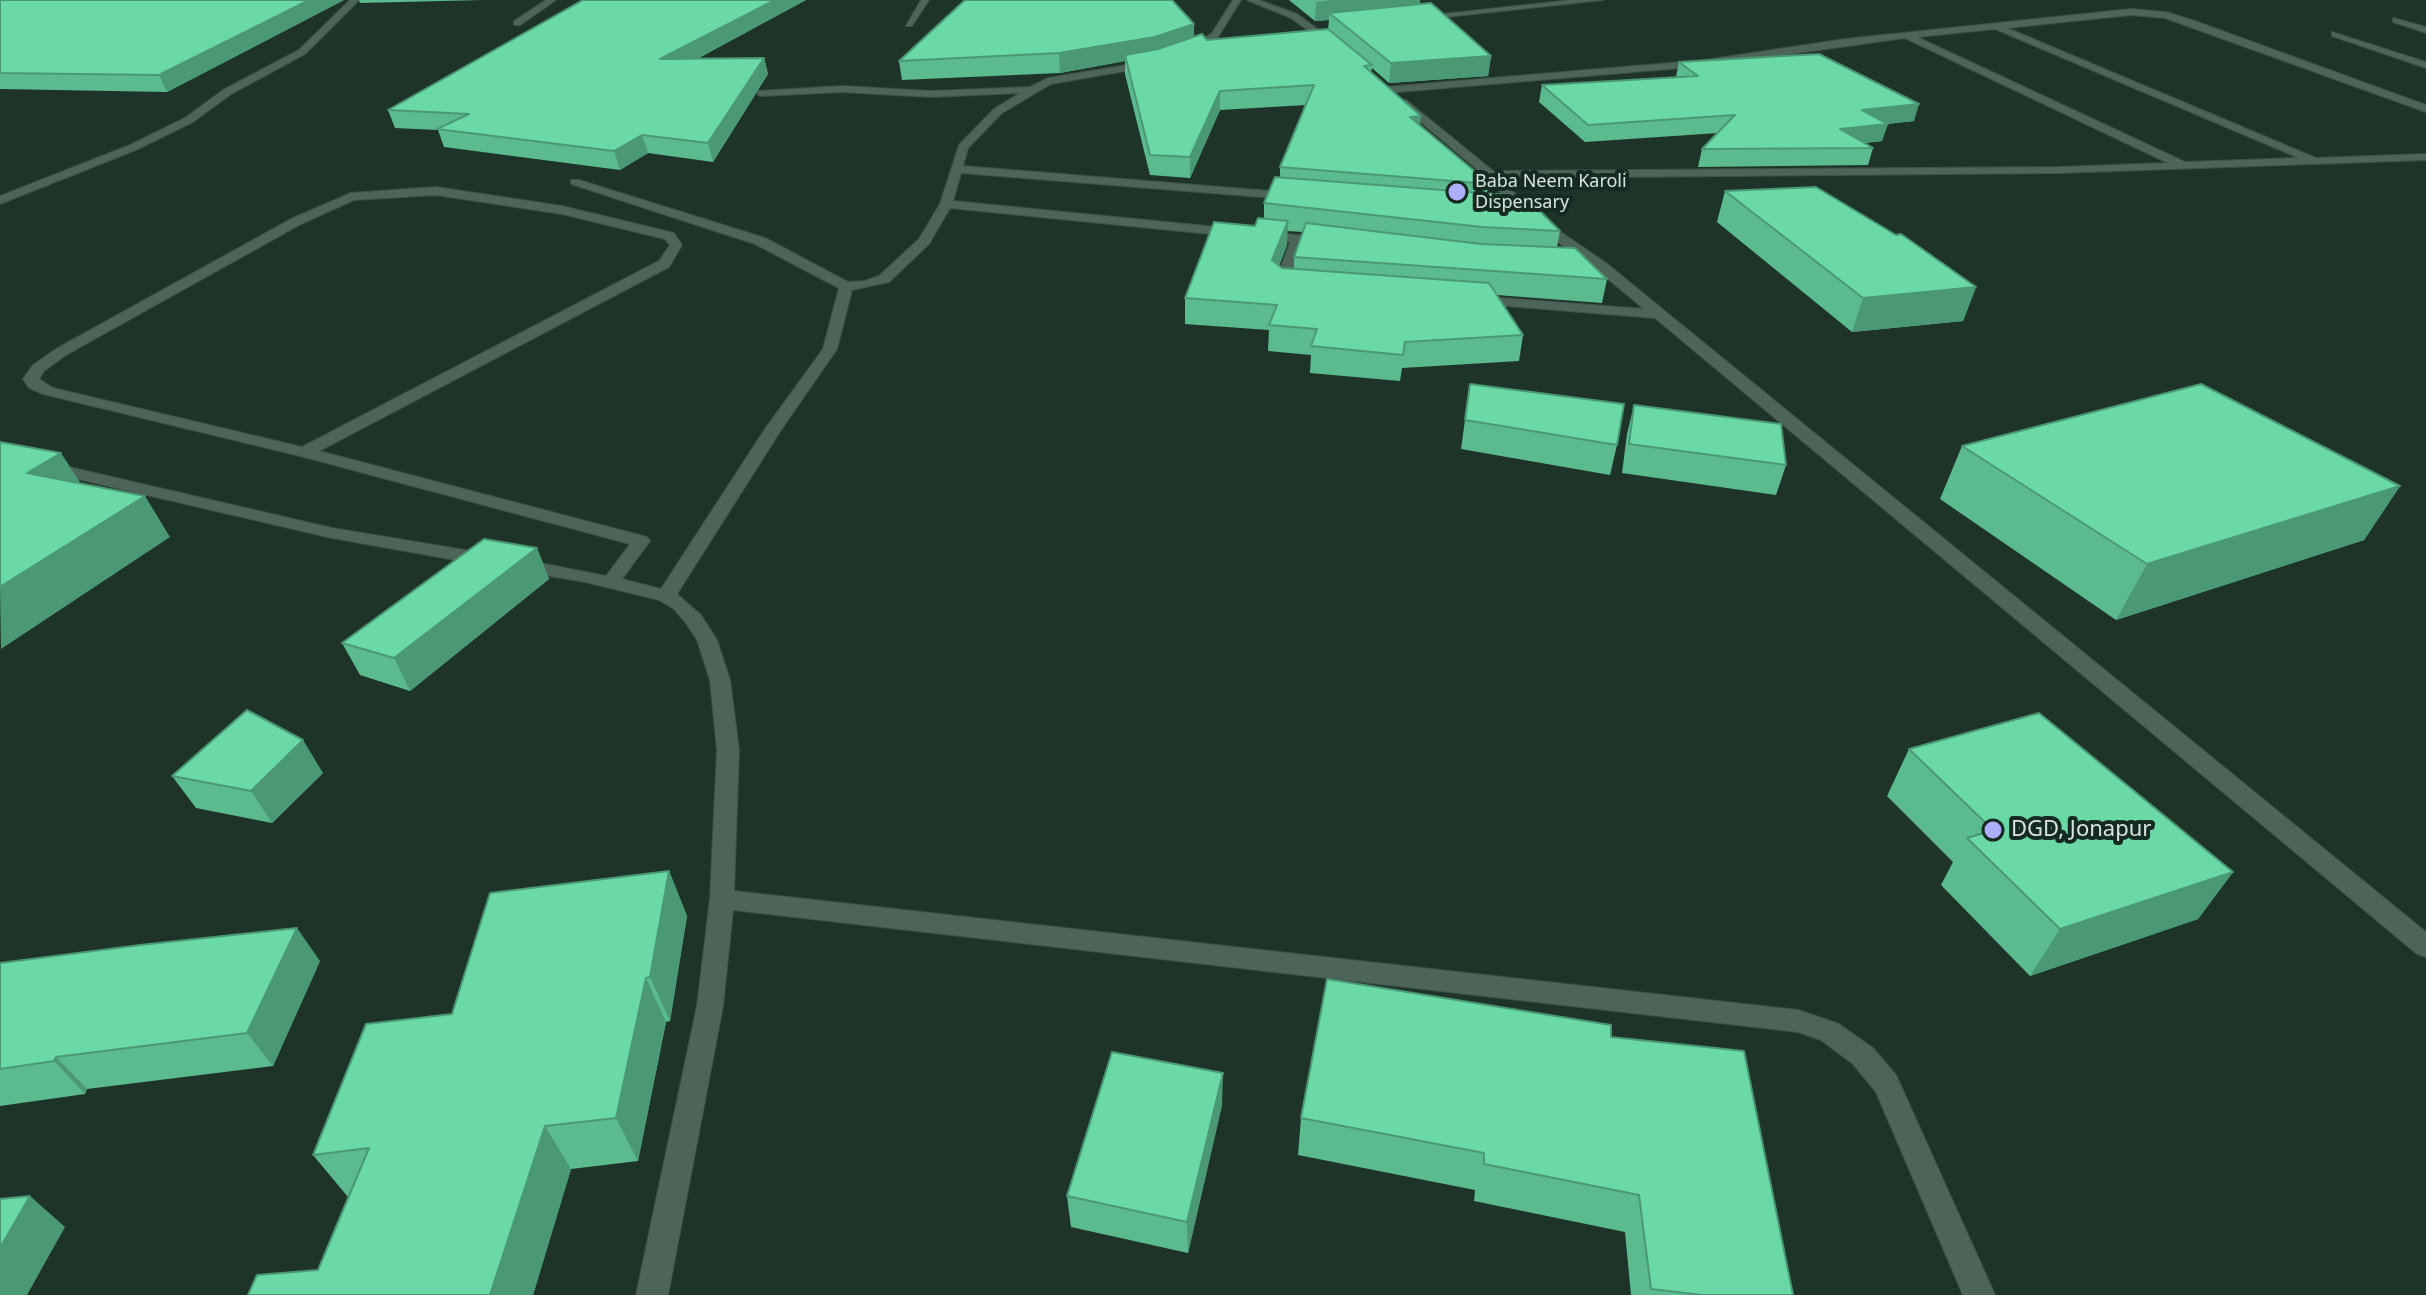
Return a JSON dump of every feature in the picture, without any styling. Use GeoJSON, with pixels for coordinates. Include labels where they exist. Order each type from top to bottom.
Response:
{"type":"FeatureCollection","features":[{"type":"Feature","properties":{"kind":"street"},"geometry":{"type":"LineString","coordinates":[[0,200],[134,147],[189,120],[227,92],[302,52],[355,0]]}},
{"type":"Feature","properties":{"kind":"street"},"geometry":{"type":"LineString","coordinates":[[517,23],[552,0]]}},
{"type":"Feature","properties":{"kind":"street"},"geometry":{"type":"LineString","coordinates":[[909,24],[925,0]]}},
{"type":"Feature","properties":{"kind":"street"},"geometry":{"type":"LineString","coordinates":[[575,182],[760,241],[846,286],[866,285],[884,279],[924,241],[946,204],[963,147],[998,111],[1032,90],[1062,78],[1172,58],[1206,44],[1237,0]]}},
{"type":"Feature","properties":{"kind":"street"},"geometry":{"type":"LineString","coordinates":[[1251,0],[1321,26],[1355,63]]}},
{"type":"Feature","properties":{"kind":"street"},"geometry":{"type":"LineString","coordinates":[[1408,18],[1599,0]]}},
{"type":"Feature","properties":{"kind":"street"},"geometry":{"type":"LineString","coordinates":[[2426,109],[2207,28],[2166,15],[2131,12],[1836,43],[1705,63],[1381,85],[1490,175],[1521,215],[1601,266],[2426,947]]}},
{"type":"Feature","properties":{"kind":"street"},"geometry":{"type":"LineString","coordinates":[[2396,20],[2426,30]]}},
{"type":"Feature","properties":{"kind":"street"},"geometry":{"type":"LineString","coordinates":[[1998,27],[2319,162]]}},
{"type":"Feature","properties":{"kind":"street"},"geometry":{"type":"LineString","coordinates":[[2335,34],[2426,65]]}},
{"type":"Feature","properties":{"kind":"street"},"geometry":{"type":"LineString","coordinates":[[1907,36],[2186,166]]}},
{"type":"Feature","properties":{"kind":"street"},"geometry":{"type":"LineString","coordinates":[[762,93],[842,89],[931,94],[1032,90]]}},
{"type":"Feature","properties":{"kind":"street"},"geometry":{"type":"LineString","coordinates":[[1490,175],[2186,166],[2426,157]]}},
{"type":"Feature","properties":{"kind":"street"},"geometry":{"type":"LineString","coordinates":[[956,169],[1306,198]]}},
{"type":"Feature","properties":{"kind":"street"},"geometry":{"type":"LineString","coordinates":[[304,452],[664,264],[672,255],[675,240],[640,227],[562,210],[436,191],[351,197],[297,221],[61,352],[38,368],[31,379],[34,385],[48,391],[304,452],[641,541],[611,582]]}},
{"type":"Feature","properties":{"kind":"street"},"geometry":{"type":"LineString","coordinates":[[946,204],[1343,244]]}},
{"type":"Feature","properties":{"kind":"street"},"geometry":{"type":"LineString","coordinates":[[1296,287],[1281,286],[1298,239]]}},
{"type":"Feature","properties":{"kind":"street"},"geometry":{"type":"LineString","coordinates":[[1570,265],[1601,266]]}},
{"type":"Feature","properties":{"kind":"street"},"geometry":{"type":"LineString","coordinates":[[666,596],[773,429],[830,349],[846,286]]}},
{"type":"Feature","properties":{"kind":"street"},"geometry":{"type":"LineString","coordinates":[[1454,299],[1658,314]]}},
{"type":"Feature","properties":{"kind":"street"},"geometry":{"type":"LineString","coordinates":[[0,456],[332,533],[611,582],[666,596],[681,605],[694,619],[707,640],[720,680],[728,750],[722,899],[710,1006],[652,1295]]}},
{"type":"Feature","properties":{"kind":"street"},"geometry":{"type":"LineString","coordinates":[[722,899],[1798,1021],[1830,1032],[1863,1056],[1886,1084],[1979,1295]]}},
{"type":"Feature","properties":{"kind":"building"},"geometry":{"type":"Polygon","coordinates":[[[0,0],[309,0],[159,75],[0,73],[0,0]]]}},
{"type":"Feature","properties":{"kind":"building"},"geometry":{"type":"Polygon","coordinates":[[[583,0],[775,0],[660,59],[764,58],[708,143],[642,135],[614,151],[437,129],[469,114],[388,110],[583,0]]]}},
{"type":"Feature","properties":{"kind":"building"},"geometry":{"type":"Polygon","coordinates":[[[965,0],[1172,0],[1194,24],[1155,37],[1059,53],[899,61],[965,0]]]}},
{"type":"Feature","properties":{"kind":"building"},"geometry":{"type":"Polygon","coordinates":[[[1431,3],[1491,56],[1391,63],[1329,13],[1431,3]]]}},
{"type":"Feature","properties":{"kind":"building"},"geometry":{"type":"Polygon","coordinates":[[[1328,29],[1372,65],[1364,66],[1421,116],[1410,117],[1490,184],[1280,167],[1314,85],[1220,91],[1190,157],[1150,155],[1125,55],[1158,49],[1202,34],[1207,40],[1328,29]]]}},
{"type":"Feature","properties":{"kind":"building"},"geometry":{"type":"Polygon","coordinates":[[[1819,54],[1919,104],[1862,110],[1888,124],[1840,129],[1873,148],[1702,149],[1735,115],[1588,125],[1542,85],[1698,76],[1679,62],[1819,54]]]}},
{"type":"Feature","properties":{"kind":"building"},"geometry":{"type":"Polygon","coordinates":[[[1275,177],[1507,195],[1519,205],[1533,204],[1560,231],[1482,227],[1264,203],[1275,177]]]}},
{"type":"Feature","properties":{"kind":"building"},"geometry":{"type":"Polygon","coordinates":[[[1816,187],[1896,235],[1901,234],[1976,287],[1863,298],[1725,191],[1816,187]]]}},
{"type":"Feature","properties":{"kind":"building"},"geometry":{"type":"Polygon","coordinates":[[[1258,218],[1288,221],[1272,260],[1282,268],[1489,283],[1523,335],[1405,342],[1403,355],[1311,346],[1317,329],[1269,325],[1277,305],[1185,298],[1214,222],[1255,226],[1258,218]]]}},
{"type":"Feature","properties":{"kind":"building"},"geometry":{"type":"Polygon","coordinates":[[[1306,223],[1481,244],[1575,248],[1607,279],[1294,257],[1306,223]]]}},
{"type":"Feature","properties":{"kind":"building"},"geometry":{"type":"Polygon","coordinates":[[[1470,384],[1624,404],[1617,445],[1465,420],[1470,384]]]}},
{"type":"Feature","properties":{"kind":"building"},"geometry":{"type":"Polygon","coordinates":[[[2201,384],[2400,486],[2147,564],[1962,446],[2201,384]]]}},
{"type":"Feature","properties":{"kind":"building"},"geometry":{"type":"Polygon","coordinates":[[[1634,405],[1781,424],[1786,465],[1629,444],[1634,405]]]}},
{"type":"Feature","properties":{"kind":"building"},"geometry":{"type":"Polygon","coordinates":[[[0,442],[61,453],[27,473],[145,496],[0,587],[0,442]]]}},
{"type":"Feature","properties":{"kind":"building"},"geometry":{"type":"Polygon","coordinates":[[[484,539],[537,548],[394,658],[342,643],[484,539]]]}},
{"type":"Feature","properties":{"kind":"building"},"geometry":{"type":"Polygon","coordinates":[[[247,710],[303,740],[251,791],[172,776],[247,710]]]}},
{"type":"Feature","properties":{"kind":"building"},"geometry":{"type":"Polygon","coordinates":[[[2039,713],[2233,872],[2060,929],[1967,838],[1993,830],[1909,749],[2039,713]]]}},
{"type":"Feature","properties":{"kind":"building"},"geometry":{"type":"Polygon","coordinates":[[[669,871],[650,977],[646,978],[616,1118],[545,1126],[490,1295],[248,1295],[257,1275],[318,1270],[369,1148],[313,1155],[366,1024],[452,1014],[490,893],[669,871]]]}},
{"type":"Feature","properties":{"kind":"building"},"geometry":{"type":"Polygon","coordinates":[[[297,928],[247,1033],[56,1057],[54,1061],[0,1069],[0,963],[297,928]]]}},
{"type":"Feature","properties":{"kind":"building"},"geometry":{"type":"Polygon","coordinates":[[[1327,979],[1611,1025],[1611,1037],[1744,1051],[1793,1295],[1702,1295],[1651,1289],[1639,1195],[1484,1164],[1484,1153],[1301,1118],[1327,979]]]}},
{"type":"Feature","properties":{"kind":"building"},"geometry":{"type":"Polygon","coordinates":[[[1112,1052],[1223,1073],[1187,1222],[1067,1196],[1112,1052]]]}},
{"type":"Feature","properties":{"kind":"building"},"geometry":{"type":"Polygon","coordinates":[[[30,1196],[0,1248],[0,1199],[30,1196]]]}},
{"type":"Feature","properties":{"kind":"place","name":"Baba Neem Karoli Dispensary"},"geometry":{"type":"Point","coordinates":[1457,192]}},
{"type":"Feature","properties":{"kind":"place","name":"DGD, Jonapur"},"geometry":{"type":"Point","coordinates":[1993,830]}}]}
